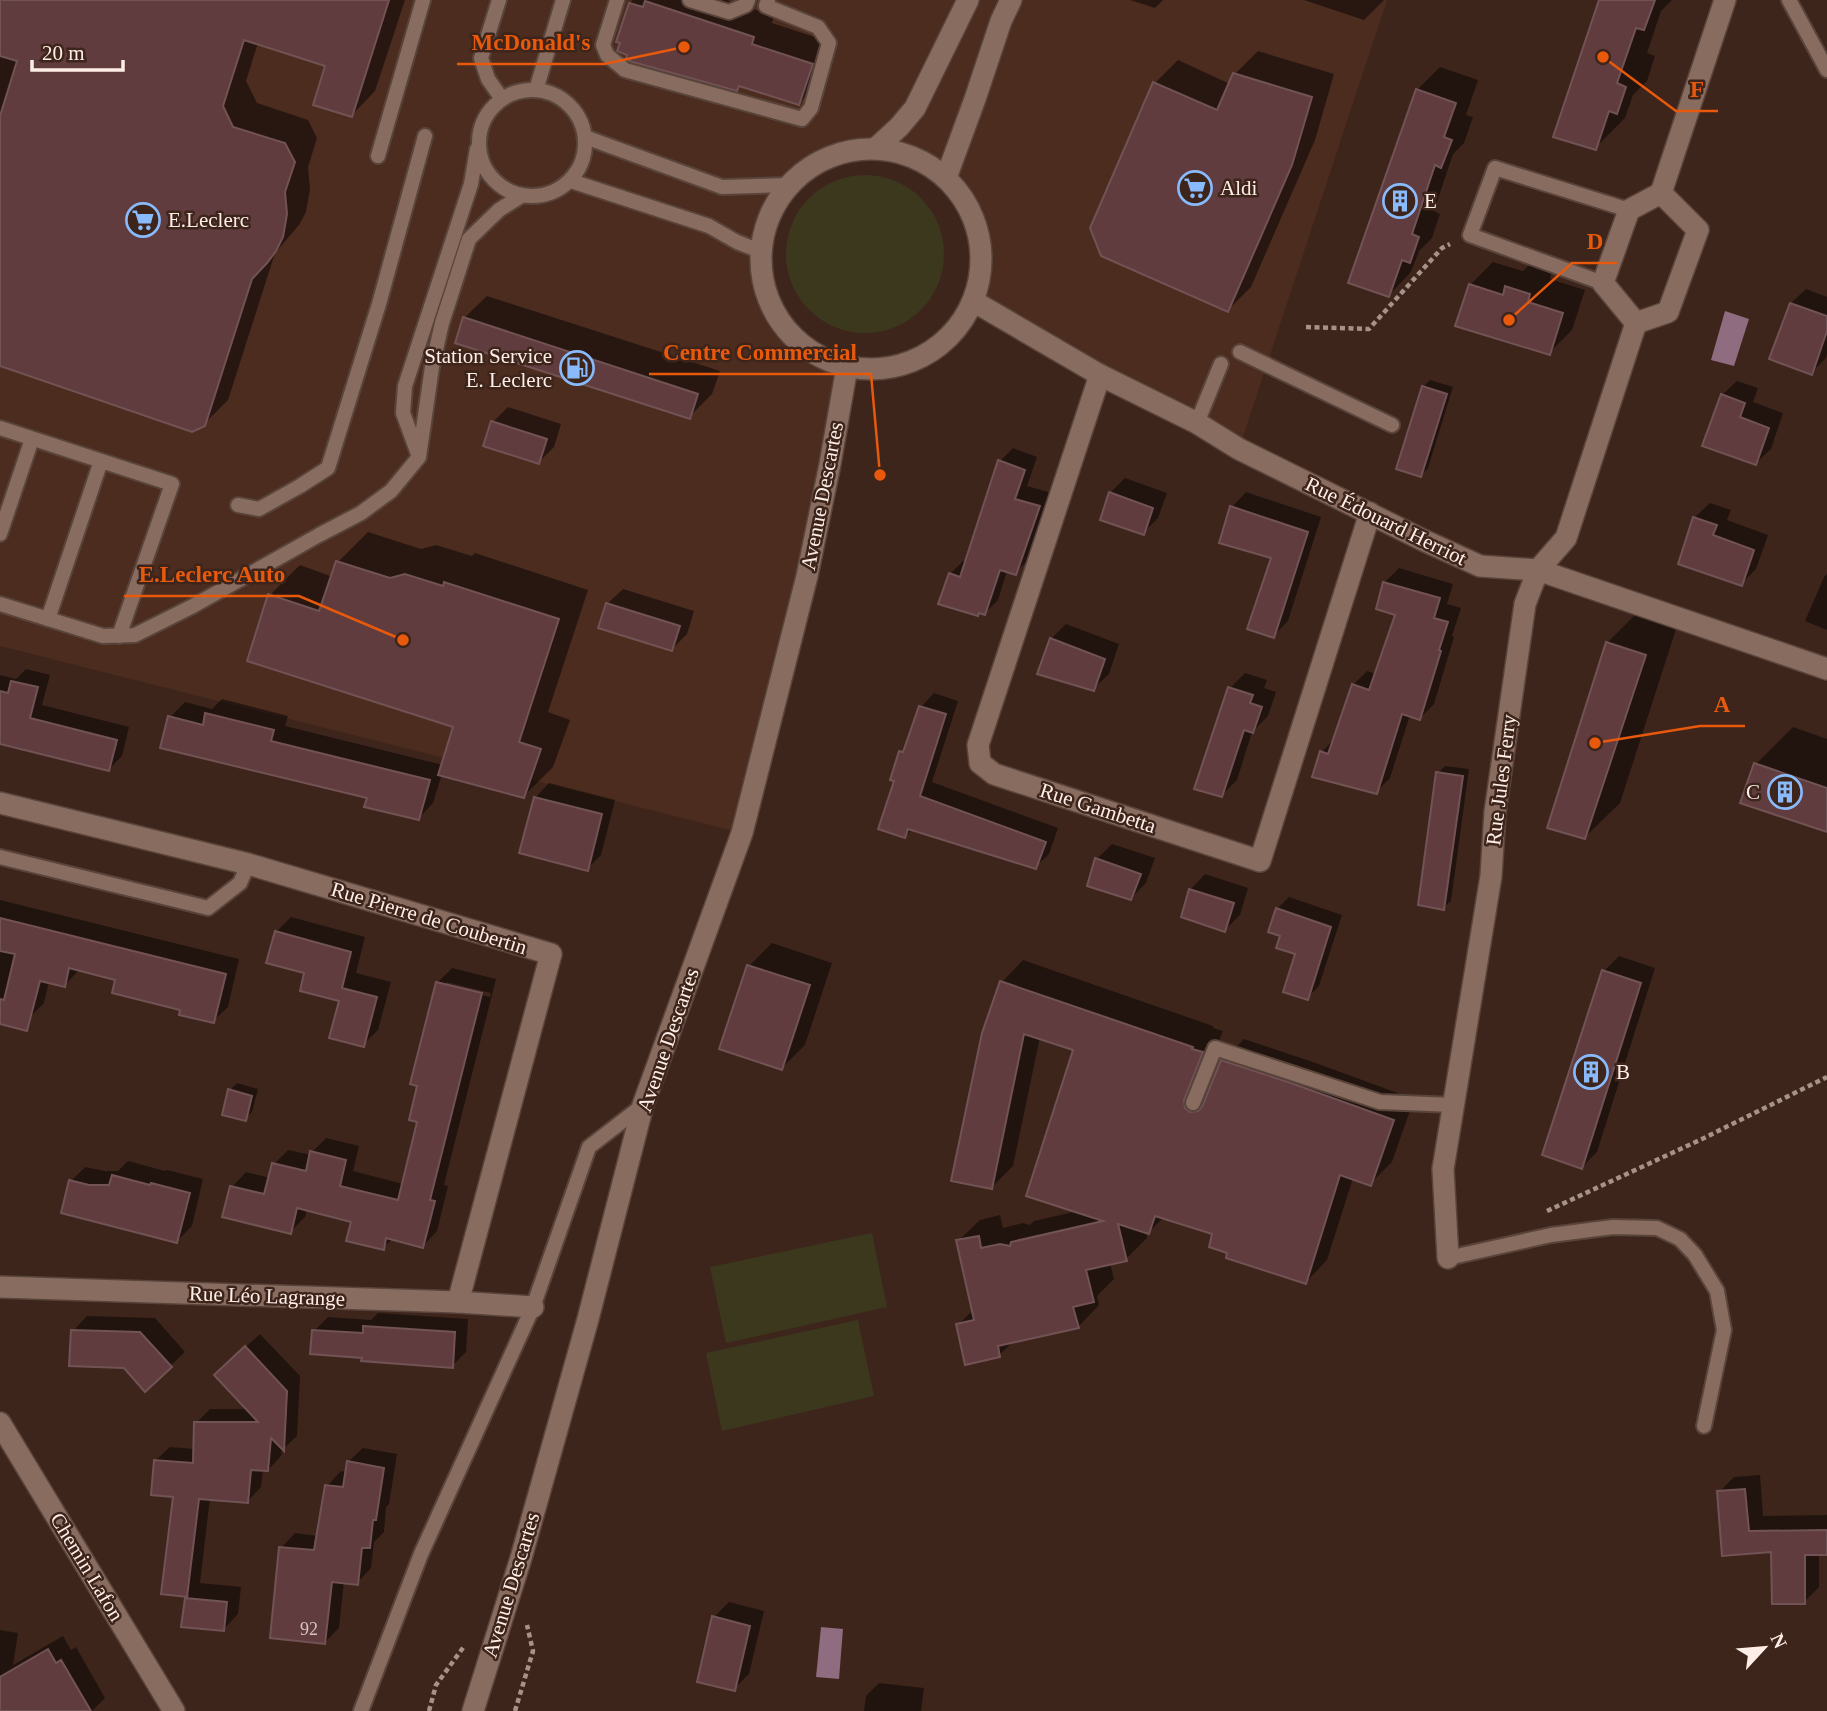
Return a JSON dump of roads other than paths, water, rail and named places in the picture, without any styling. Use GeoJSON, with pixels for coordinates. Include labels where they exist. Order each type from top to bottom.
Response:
{"type":"FeatureCollection","features":[{"type":"Feature","properties":{"kind":"street"},"geometry":{"type":"LineString","coordinates":[[876,148],[915,108],[968,0]]}},
{"type":"Feature","properties":{"kind":"street"},"geometry":{"type":"LineString","coordinates":[[946,178],[1001,21],[1011,0]]}},
{"type":"Feature","properties":{"kind":"street"},"geometry":{"type":"LineString","coordinates":[[1661,193],[1698,230],[1668,312],[1636,323],[1604,283],[1629,210],[1661,193],[1725,0]]}},
{"type":"Feature","properties":{"kind":"street"},"geometry":{"type":"LineString","coordinates":[[876,148],[902,152],[926,163],[946,178],[967,203],[978,232],[981,262],[973,301],[957,328],[935,349],[908,363],[878,369],[847,367],[824,359],[804,347],[784,327],[769,303],[762,278],[760,251],[764,229],[774,205],[788,185],[815,163],[848,150],[876,148]]}},
{"type":"Feature","properties":{"kind":"street","name":"Rue Édouard Herriot"},"geometry":{"type":"LineString","coordinates":[[973,301],[1100,375],[1197,423],[1239,449],[1480,566],[1538,570],[1827,669]]}},
{"type":"Feature","properties":{"kind":"street","name":"Rue Jules Ferry"},"geometry":{"type":"LineString","coordinates":[[1448,1258],[1443,1168],[1491,876],[1495,812],[1525,604],[1538,570],[1566,538],[1636,323]]}},
{"type":"Feature","properties":{"kind":"street","name":"Avenue Descartes"},"geometry":{"type":"LineString","coordinates":[[473,1711],[521,1558],[588,1319],[643,1105],[742,833],[807,576],[847,367]]}},
{"type":"Feature","properties":{"kind":"street","name":"Rue Gambetta"},"geometry":{"type":"LineString","coordinates":[[1100,375],[978,745],[980,763],[993,774],[1261,861],[1370,513]]}},
{"type":"Feature","properties":{"kind":"street","name":"Rue Pierre de Coubertin"},"geometry":{"type":"LineString","coordinates":[[0,803],[247,864],[551,954],[458,1302]]}},
{"type":"Feature","properties":{"kind":"street","name":"Rue Léo Lagrange"},"geometry":{"type":"LineString","coordinates":[[0,1287],[458,1302],[533,1307]]}},
{"type":"Feature","properties":{"kind":"street","name":"Chemin Lafon"},"geometry":{"type":"LineString","coordinates":[[0,1423],[174,1711]]}},
{"type":"Feature","properties":{"kind":"lane"},"geometry":{"type":"LineString","coordinates":[[378,156],[423,0]]}},
{"type":"Feature","properties":{"kind":"lane"},"geometry":{"type":"LineString","coordinates":[[499,0],[481,58],[488,79],[502,99]]}},
{"type":"Feature","properties":{"kind":"lane"},"geometry":{"type":"LineString","coordinates":[[536,90],[563,0]]}},
{"type":"Feature","properties":{"kind":"lane"},"geometry":{"type":"LineString","coordinates":[[617,0],[603,44],[607,55],[625,70],[802,119],[810,108],[829,44],[818,27],[766,6],[768,0]]}},
{"type":"Feature","properties":{"kind":"lane"},"geometry":{"type":"LineString","coordinates":[[690,0],[729,12],[746,5],[748,0]]}},
{"type":"Feature","properties":{"kind":"lane"},"geometry":{"type":"LineString","coordinates":[[1789,0],[1827,70]]}},
{"type":"Feature","properties":{"kind":"lane"},"geometry":{"type":"LineString","coordinates":[[419,457],[403,413],[405,386],[471,184],[479,137],[481,127],[489,111],[502,99],[518,92],[536,90],[553,94],[576,112],[585,137],[585,153],[580,168],[571,181],[556,191],[539,197],[521,196],[494,181],[485,168],[479,137]]}},
{"type":"Feature","properties":{"kind":"lane"},"geometry":{"type":"LineString","coordinates":[[238,505],[259,509],[328,468],[379,304],[425,136]]}},
{"type":"Feature","properties":{"kind":"lane"},"geometry":{"type":"LineString","coordinates":[[585,137],[722,187],[788,185]]}},
{"type":"Feature","properties":{"kind":"lane"},"geometry":{"type":"LineString","coordinates":[[1604,283],[1470,235],[1494,168],[1629,210]]}},
{"type":"Feature","properties":{"kind":"lane"},"geometry":{"type":"LineString","coordinates":[[571,181],[709,226],[760,251]]}},
{"type":"Feature","properties":{"kind":"lane"},"geometry":{"type":"LineString","coordinates":[[0,604],[103,636],[135,635],[192,607],[361,513],[391,491],[419,457],[432,367],[442,323],[469,239],[499,209],[521,196]]}},
{"type":"Feature","properties":{"kind":"lane"},"geometry":{"type":"LineString","coordinates":[[1240,352],[1392,425]]}},
{"type":"Feature","properties":{"kind":"lane"},"geometry":{"type":"LineString","coordinates":[[1197,423],[1221,364]]}},
{"type":"Feature","properties":{"kind":"lane"},"geometry":{"type":"LineString","coordinates":[[0,428],[172,484],[119,636]]}},
{"type":"Feature","properties":{"kind":"lane"},"geometry":{"type":"LineString","coordinates":[[0,534],[32,439]]}},
{"type":"Feature","properties":{"kind":"lane"},"geometry":{"type":"LineString","coordinates":[[48,619],[102,461]]}},
{"type":"Feature","properties":{"kind":"lane"},"geometry":{"type":"LineString","coordinates":[[0,857],[208,908],[240,883],[247,864]]}},
{"type":"Feature","properties":{"kind":"lane"},"geometry":{"type":"LineString","coordinates":[[1193,1102],[1215,1048],[1380,1102],[1453,1105]]}},
{"type":"Feature","properties":{"kind":"lane"},"geometry":{"type":"LineString","coordinates":[[360,1711],[421,1554],[533,1307],[589,1147],[643,1105]]}},
{"type":"Feature","properties":{"kind":"lane"},"geometry":{"type":"LineString","coordinates":[[1448,1258],[1551,1235],[1612,1227],[1657,1228],[1680,1239],[1695,1255],[1717,1291],[1724,1330],[1704,1426]]}},
{"type":"Feature","properties":{"kind":"place","name":"McDonald's"},"geometry":{"type":"Point","coordinates":[684,47]}},
{"type":"Feature","properties":{"kind":"place","name":"F"},"geometry":{"type":"Point","coordinates":[1603,57]}},
{"type":"Feature","properties":{"kind":"place","name":"Aldi"},"geometry":{"type":"Point","coordinates":[1195,188]}},
{"type":"Feature","properties":{"kind":"place","name":"E"},"geometry":{"type":"Point","coordinates":[1400,201]}},
{"type":"Feature","properties":{"kind":"place","name":"E.Leclerc"},"geometry":{"type":"Point","coordinates":[143,220]}},
{"type":"Feature","properties":{"kind":"place","name":"D"},"geometry":{"type":"Point","coordinates":[1509,320]}},
{"type":"Feature","properties":{"kind":"place","name":"Station Service E. Leclerc"},"geometry":{"type":"Point","coordinates":[577,368]}},
{"type":"Feature","properties":{"kind":"place","name":"Centre Commercial"},"geometry":{"type":"Point","coordinates":[880,475]}},
{"type":"Feature","properties":{"kind":"place","name":"E.Leclerc Auto"},"geometry":{"type":"Point","coordinates":[403,640]}},
{"type":"Feature","properties":{"kind":"place","name":"A"},"geometry":{"type":"Point","coordinates":[1595,743]}},
{"type":"Feature","properties":{"kind":"place","name":"C"},"geometry":{"type":"Point","coordinates":[1785,792]}},
{"type":"Feature","properties":{"kind":"place","name":"B"},"geometry":{"type":"Point","coordinates":[1591,1072]}}]}
